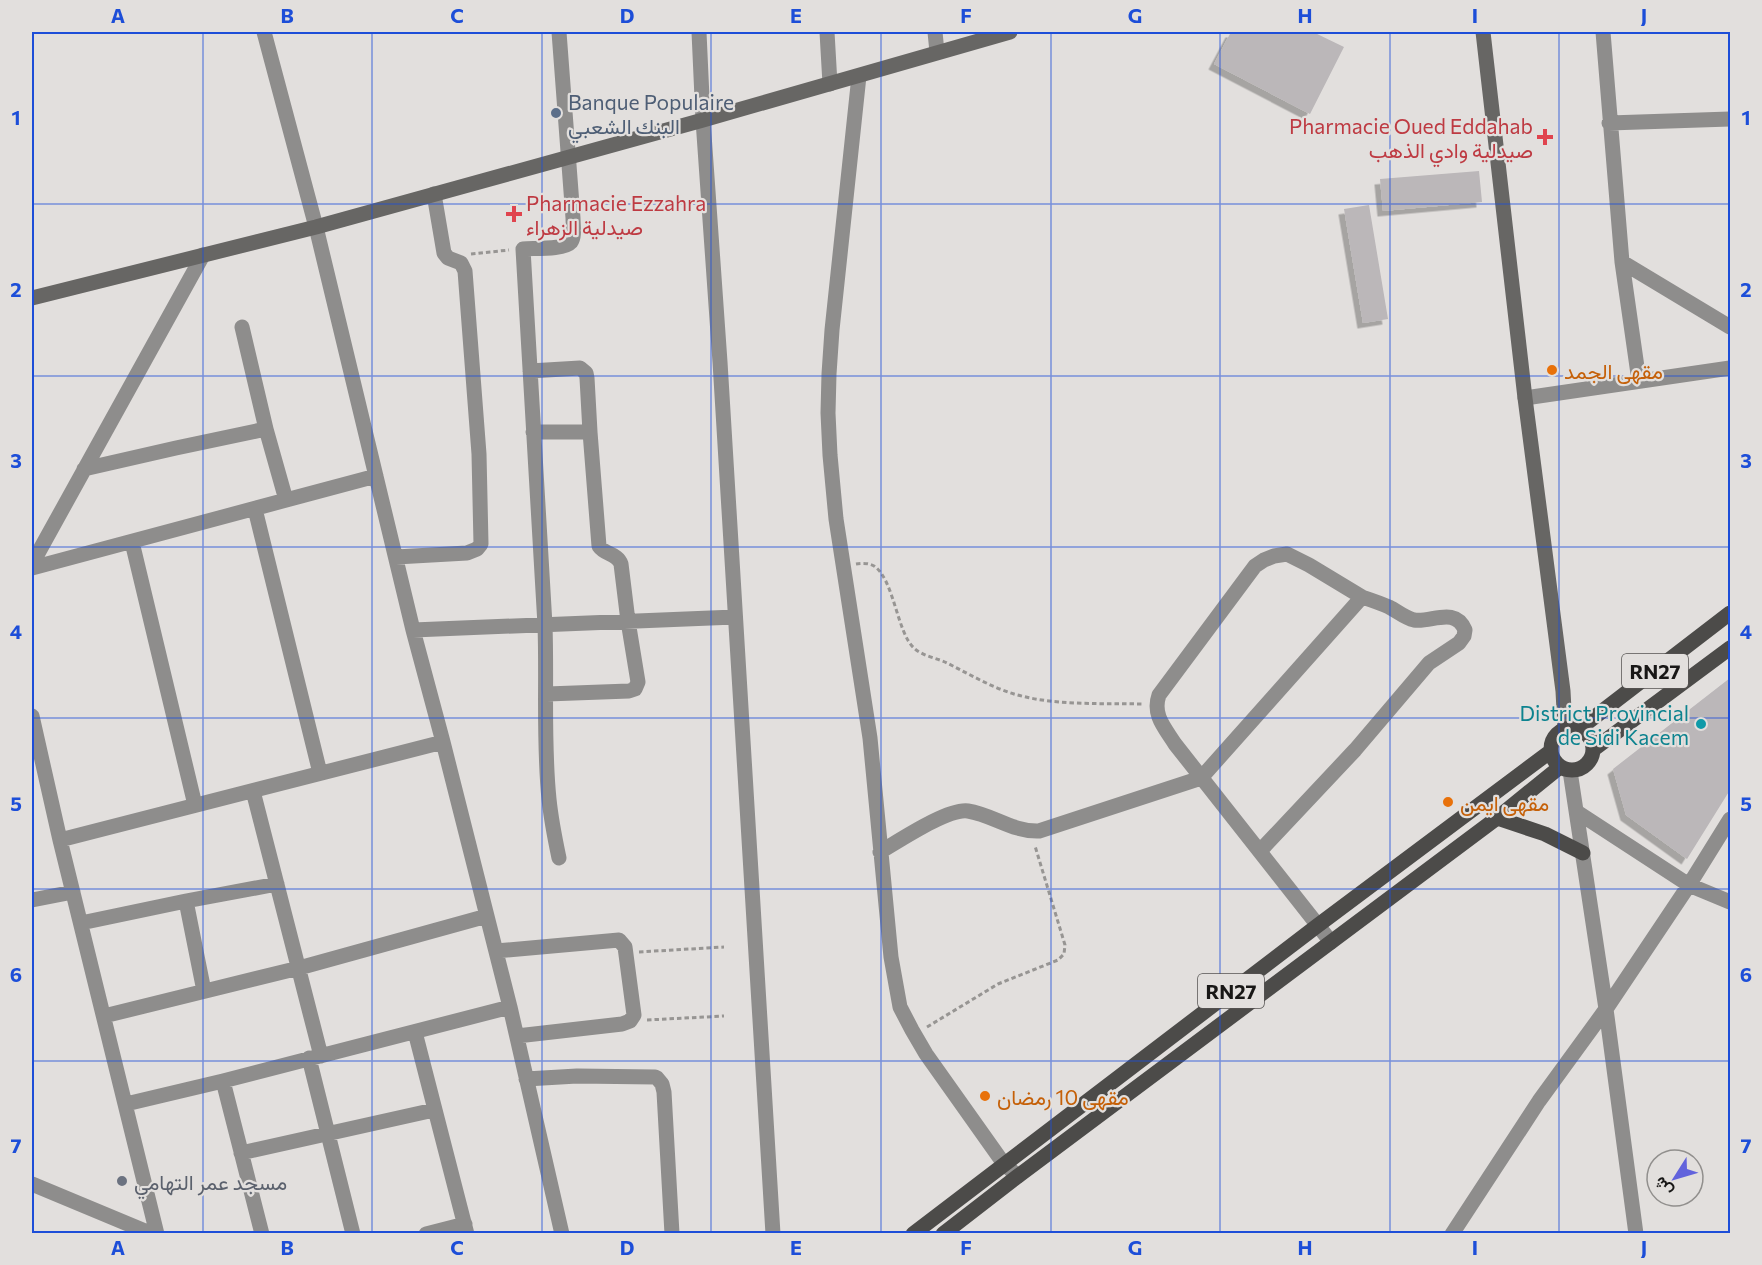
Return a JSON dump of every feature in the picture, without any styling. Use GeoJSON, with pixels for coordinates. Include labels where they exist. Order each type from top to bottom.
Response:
{"type":"FeatureCollection","features":[{"type":"Feature","properties":{"kind":"main road","name":"RN27"},"geometry":{"type":"LineString","coordinates":[[913,1233],[1551,751],[1554,738],[1559,732],[1572,729],[1731,613]]}},
{"type":"Feature","properties":{"kind":"main road","name":"RN27"},"geometry":{"type":"LineString","coordinates":[[943,1233],[1497,818],[1565,769],[1577,770],[1584,767],[1594,749],[1731,648]]}},
{"type":"Feature","properties":{"kind":"main road"},"geometry":{"type":"LineString","coordinates":[[1572,729],[1590,737],[1594,749]]}},
{"type":"Feature","properties":{"kind":"main road"},"geometry":{"type":"LineString","coordinates":[[1551,751],[1552,758],[1565,769]]}},
{"type":"Feature","properties":{"kind":"main road"},"geometry":{"type":"LineString","coordinates":[[1497,818],[1545,834],[1583,853]]}},
{"type":"Feature","properties":{"kind":"street"},"geometry":{"type":"LineString","coordinates":[[264,32],[316,227],[413,630],[510,1007],[562,1233]]}},
{"type":"Feature","properties":{"kind":"street"},"geometry":{"type":"LineString","coordinates":[[559,32],[573,218],[572,240],[562,247],[522,249],[545,625],[546,763],[549,802],[560,858]]}},
{"type":"Feature","properties":{"kind":"street"},"geometry":{"type":"LineString","coordinates":[[699,32],[773,1233]]}},
{"type":"Feature","properties":{"kind":"street"},"geometry":{"type":"LineString","coordinates":[[827,32],[830,84]]}},
{"type":"Feature","properties":{"kind":"street"},"geometry":{"type":"LineString","coordinates":[[935,32],[937,52]]}},
{"type":"Feature","properties":{"kind":"street"},"geometry":{"type":"LineString","coordinates":[[32,298],[316,227],[1010,32]]}},
{"type":"Feature","properties":{"kind":"street"},"geometry":{"type":"LineString","coordinates":[[1483,32],[1525,398],[1563,691],[1572,729]]}},
{"type":"Feature","properties":{"kind":"street"},"geometry":{"type":"LineString","coordinates":[[1603,32],[1622,262],[1639,381]]}},
{"type":"Feature","properties":{"kind":"street"},"geometry":{"type":"LineString","coordinates":[[859,76],[829,374],[830,455],[836,519],[870,738],[880,852],[896,987],[900,1007],[926,1054],[1004,1164],[1017,1176]]}},
{"type":"Feature","properties":{"kind":"street"},"geometry":{"type":"LineString","coordinates":[[1610,123],[1731,119]]}},
{"type":"Feature","properties":{"kind":"street"},"geometry":{"type":"LineString","coordinates":[[396,558],[467,553],[477,549],[481,544],[479,454],[465,271],[458,261],[448,258],[444,253],[434,194]]}},
{"type":"Feature","properties":{"kind":"street"},"geometry":{"type":"LineString","coordinates":[[32,566],[203,255]]}},
{"type":"Feature","properties":{"kind":"street"},"geometry":{"type":"LineString","coordinates":[[1622,262],[1731,327]]}},
{"type":"Feature","properties":{"kind":"street"},"geometry":{"type":"LineString","coordinates":[[242,327],[266,429],[286,500]]}},
{"type":"Feature","properties":{"kind":"street"},"geometry":{"type":"LineString","coordinates":[[530,371],[580,368],[584,370],[588,378],[599,546],[604,552],[620,560],[638,682],[635,689],[629,692],[547,694]]}},
{"type":"Feature","properties":{"kind":"street"},"geometry":{"type":"LineString","coordinates":[[1525,398],[1731,368]]}},
{"type":"Feature","properties":{"kind":"street"},"geometry":{"type":"LineString","coordinates":[[84,469],[266,429]]}},
{"type":"Feature","properties":{"kind":"street"},"geometry":{"type":"LineString","coordinates":[[533,432],[590,432]]}},
{"type":"Feature","properties":{"kind":"street"},"geometry":{"type":"LineString","coordinates":[[32,566],[132,542],[376,476]]}},
{"type":"Feature","properties":{"kind":"street"},"geometry":{"type":"LineString","coordinates":[[255,509],[320,773]]}},
{"type":"Feature","properties":{"kind":"street"},"geometry":{"type":"LineString","coordinates":[[132,542],[195,805]]}},
{"type":"Feature","properties":{"kind":"street"},"geometry":{"type":"LineString","coordinates":[[1260,851],[1355,750],[1429,663],[1459,643],[1464,636],[1463,626],[1456,619],[1450,617],[1415,620],[1362,597],[1287,554],[1274,556],[1255,566],[1160,695],[1156,704],[1160,720],[1175,744],[1331,942]]}},
{"type":"Feature","properties":{"kind":"street"},"geometry":{"type":"LineString","coordinates":[[880,852],[950,813],[968,811],[1019,830],[1046,829],[1201,778],[1362,597]]}},
{"type":"Feature","properties":{"kind":"street"},"geometry":{"type":"LineString","coordinates":[[413,630],[735,617]]}},
{"type":"Feature","properties":{"kind":"street"},"geometry":{"type":"LineString","coordinates":[[32,716],[60,840],[158,1233]]}},
{"type":"Feature","properties":{"kind":"street"},"geometry":{"type":"LineString","coordinates":[[60,840],[443,742]]}},
{"type":"Feature","properties":{"kind":"street"},"geometry":{"type":"LineString","coordinates":[[1565,769],[1577,812],[1636,1233]]}},
{"type":"Feature","properties":{"kind":"street"},"geometry":{"type":"LineString","coordinates":[[254,791],[299,968],[328,1132],[352,1233]]}},
{"type":"Feature","properties":{"kind":"street"},"geometry":{"type":"LineString","coordinates":[[1577,812],[1689,885],[1731,902]]}},
{"type":"Feature","properties":{"kind":"street"},"geometry":{"type":"LineString","coordinates":[[1452,1233],[1539,1101],[1606,1009],[1731,819]]}},
{"type":"Feature","properties":{"kind":"street"},"geometry":{"type":"LineString","coordinates":[[81,923],[277,884]]}},
{"type":"Feature","properties":{"kind":"street"},"geometry":{"type":"LineString","coordinates":[[32,900],[73,892]]}},
{"type":"Feature","properties":{"kind":"street"},"geometry":{"type":"LineString","coordinates":[[186,901],[204,991]]}},
{"type":"Feature","properties":{"kind":"street"},"geometry":{"type":"LineString","coordinates":[[104,1016],[299,968],[487,916]]}},
{"type":"Feature","properties":{"kind":"street"},"geometry":{"type":"LineString","coordinates":[[496,951],[619,940],[625,947],[634,1014],[630,1021],[622,1024],[516,1036]]}},
{"type":"Feature","properties":{"kind":"street"},"geometry":{"type":"LineString","coordinates":[[126,1104],[510,1007]]}},
{"type":"Feature","properties":{"kind":"street"},"geometry":{"type":"LineString","coordinates":[[415,1032],[466,1229],[426,1233]]}},
{"type":"Feature","properties":{"kind":"street"},"geometry":{"type":"LineString","coordinates":[[526,1078],[654,1077],[660,1081],[664,1092],[672,1233]]}},
{"type":"Feature","properties":{"kind":"street"},"geometry":{"type":"LineString","coordinates":[[223,1081],[262,1233]]}},
{"type":"Feature","properties":{"kind":"street"},"geometry":{"type":"LineString","coordinates":[[241,1153],[434,1110]]}},
{"type":"Feature","properties":{"kind":"street"},"geometry":{"type":"LineString","coordinates":[[32,1184],[152,1233]]}},
{"type":"Feature","properties":{"kind":"path"},"geometry":{"type":"LineString","coordinates":[[458,261],[473,253],[522,249]]}},
{"type":"Feature","properties":{"kind":"path"},"geometry":{"type":"LineString","coordinates":[[843,565],[870,564],[881,573],[908,642],[918,652],[941,660],[996,688],[1038,700],[1156,704]]}},
{"type":"Feature","properties":{"kind":"path"},"geometry":{"type":"LineString","coordinates":[[915,1034],[998,984],[1062,958],[1065,945],[1031,831]]}},
{"type":"Feature","properties":{"kind":"path"},"geometry":{"type":"LineString","coordinates":[[626,953],[724,947]]}},
{"type":"Feature","properties":{"kind":"path"},"geometry":{"type":"LineString","coordinates":[[630,1021],[723,1016]]}},
{"type":"Feature","properties":{"kind":"building"},"geometry":{"type":"Polygon","coordinates":[[[1231,32],[1313,32],[1344,47],[1310,114],[1214,64],[1231,32]]]}},
{"type":"Feature","properties":{"kind":"building"},"geometry":{"type":"Polygon","coordinates":[[[1479,171],[1482,202],[1383,211],[1380,179],[1479,171]]]}},
{"type":"Feature","properties":{"kind":"building"},"geometry":{"type":"Polygon","coordinates":[[[1369,205],[1388,319],[1363,323],[1344,209],[1369,205]]]}},
{"type":"Feature","properties":{"kind":"building","name":"District Provincial de Sidi Kacem"},"geometry":{"type":"Polygon","coordinates":[[[1730,678],[1730,790],[1687,859],[1626,815],[1613,769],[1730,678]]]}},
{"type":"Feature","properties":{"kind":"place","name":"Banque Populaire البنك الشعبي"},"geometry":{"type":"Point","coordinates":[556,113]}},
{"type":"Feature","properties":{"kind":"place","name":"Pharmacie Oued Eddahab صيدلية وادي الذهب"},"geometry":{"type":"Point","coordinates":[1545,137]}},
{"type":"Feature","properties":{"kind":"place","name":"Pharmacie Ezzahra صيدلية الزهراء"},"geometry":{"type":"Point","coordinates":[514,214]}},
{"type":"Feature","properties":{"kind":"place","name":"مقهى الجمد"},"geometry":{"type":"Point","coordinates":[1552,370]}},
{"type":"Feature","properties":{"kind":"place","name":"District Provincial de Sidi Kacem"},"geometry":{"type":"Point","coordinates":[1701,724]}},
{"type":"Feature","properties":{"kind":"place","name":"مقهى ايمن"},"geometry":{"type":"Point","coordinates":[1448,802]}},
{"type":"Feature","properties":{"kind":"place","name":"مقهى 10 رمضان"},"geometry":{"type":"Point","coordinates":[985,1096]}},
{"type":"Feature","properties":{"kind":"place","name":"مسجد عمر التهامي"},"geometry":{"type":"Point","coordinates":[122,1181]}}]}
